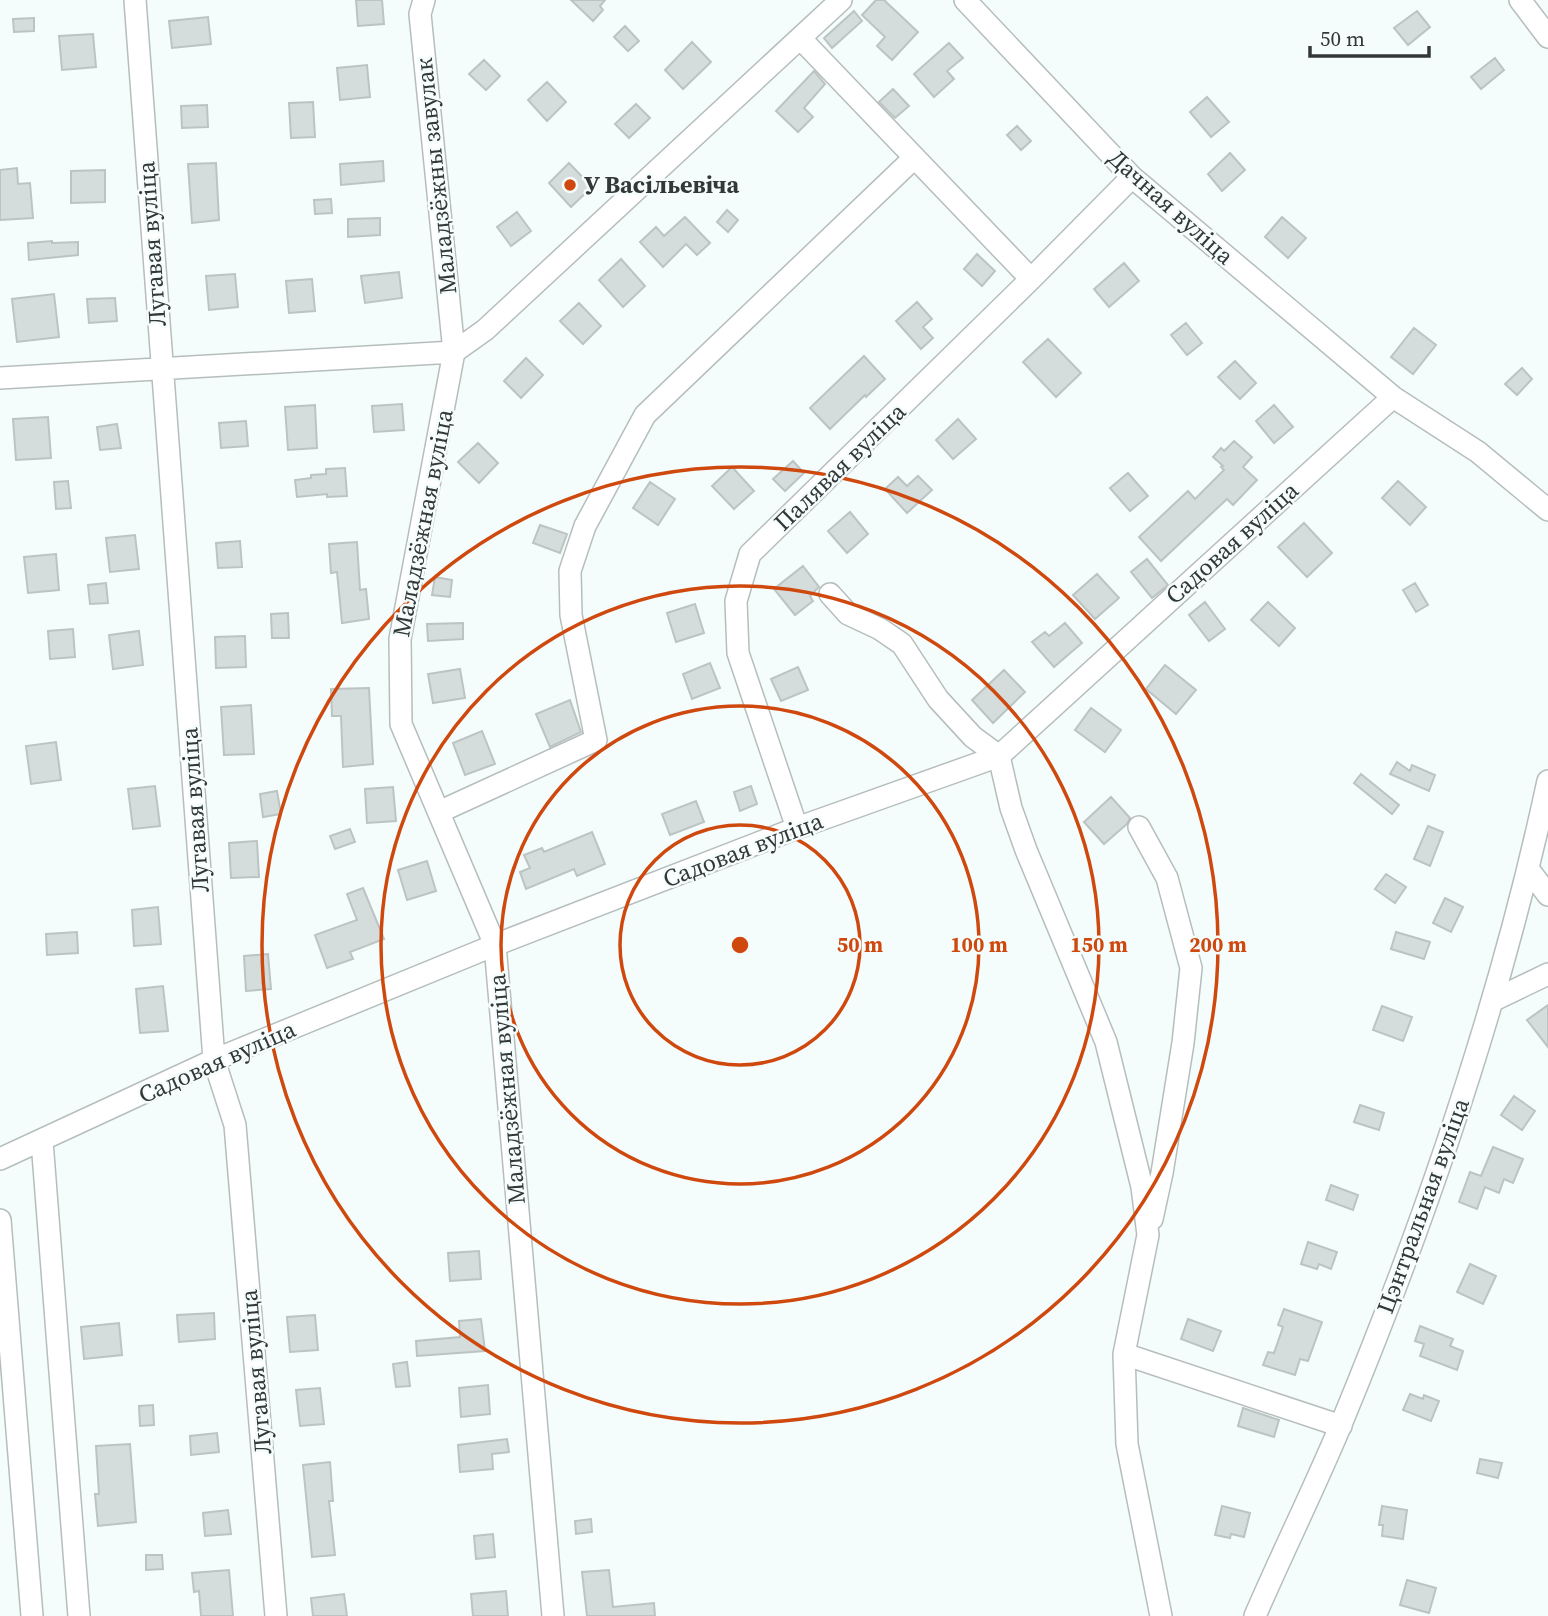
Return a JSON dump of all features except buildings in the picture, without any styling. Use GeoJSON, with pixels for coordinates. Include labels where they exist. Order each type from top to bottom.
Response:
{"type":"FeatureCollection","features":[{"type":"Feature","properties":{"kind":"street","name":"Лугавая вуліца"},"geometry":{"type":"LineString","coordinates":[[135,0],[214,1060],[235,1125],[276,1616]]}},
{"type":"Feature","properties":{"kind":"street","name":"Маладзёжны завулак"},"geometry":{"type":"LineString","coordinates":[[424,0],[420,14],[454,352]]}},
{"type":"Feature","properties":{"kind":"street"},"geometry":{"type":"LineString","coordinates":[[0,378],[454,352],[485,330],[841,0]]}},
{"type":"Feature","properties":{"kind":"street","name":"Дачная вуліца"},"geometry":{"type":"LineString","coordinates":[[965,0],[984,8],[1132,177],[1393,397],[1478,452],[1548,510]]}},
{"type":"Feature","properties":{"kind":"street"},"geometry":{"type":"LineString","coordinates":[[1520,0],[1548,37]]}},
{"type":"Feature","properties":{"kind":"street"},"geometry":{"type":"LineString","coordinates":[[800,38],[1031,279]]}},
{"type":"Feature","properties":{"kind":"street"},"geometry":{"type":"LineString","coordinates":[[439,812],[596,740],[571,615],[569,571],[585,526],[645,415],[914,158]]}},
{"type":"Feature","properties":{"kind":"street","name":"Палявая вуліца"},"geometry":{"type":"LineString","coordinates":[[797,828],[738,653],[736,601],[750,554],[1132,177]]}},
{"type":"Feature","properties":{"kind":"street","name":"Маладзёжная вуліца"},"geometry":{"type":"LineString","coordinates":[[454,352],[400,639],[401,724],[495,945],[553,1616]]}},
{"type":"Feature","properties":{"kind":"street","name":"Садовая вуліца"},"geometry":{"type":"LineString","coordinates":[[0,1159],[214,1060],[495,945],[797,828],[999,756],[1393,397]]}},
{"type":"Feature","properties":{"kind":"street"},"geometry":{"type":"LineString","coordinates":[[830,594],[848,614],[880,629],[902,644],[938,699],[973,737],[999,756],[1014,819],[1106,1042],[1142,1187],[1148,1235]]}},
{"type":"Feature","properties":{"kind":"street","name":"Цэнтральная вуліца"},"geometry":{"type":"LineString","coordinates":[[1255,1616],[1341,1426],[1433,1185],[1494,1000],[1529,870],[1548,781]]}},
{"type":"Feature","properties":{"kind":"street"},"geometry":{"type":"LineString","coordinates":[[1139,827],[1167,878],[1191,968],[1183,1043],[1162,1173],[1124,1354],[1127,1444],[1161,1616]]}},
{"type":"Feature","properties":{"kind":"street"},"geometry":{"type":"LineString","coordinates":[[1529,870],[1548,895]]}},
{"type":"Feature","properties":{"kind":"street"},"geometry":{"type":"LineString","coordinates":[[1494,1000],[1548,974]]}},
{"type":"Feature","properties":{"kind":"street"},"geometry":{"type":"LineString","coordinates":[[42,1141],[79,1616]]}},
{"type":"Feature","properties":{"kind":"street"},"geometry":{"type":"LineString","coordinates":[[0,1220],[32,1616]]}},
{"type":"Feature","properties":{"kind":"street"},"geometry":{"type":"LineString","coordinates":[[1124,1354],[1341,1426]]}},
{"type":"Feature","properties":{"kind":"place","name":"У Васільевіча"},"geometry":{"type":"Point","coordinates":[570,185]}}]}
